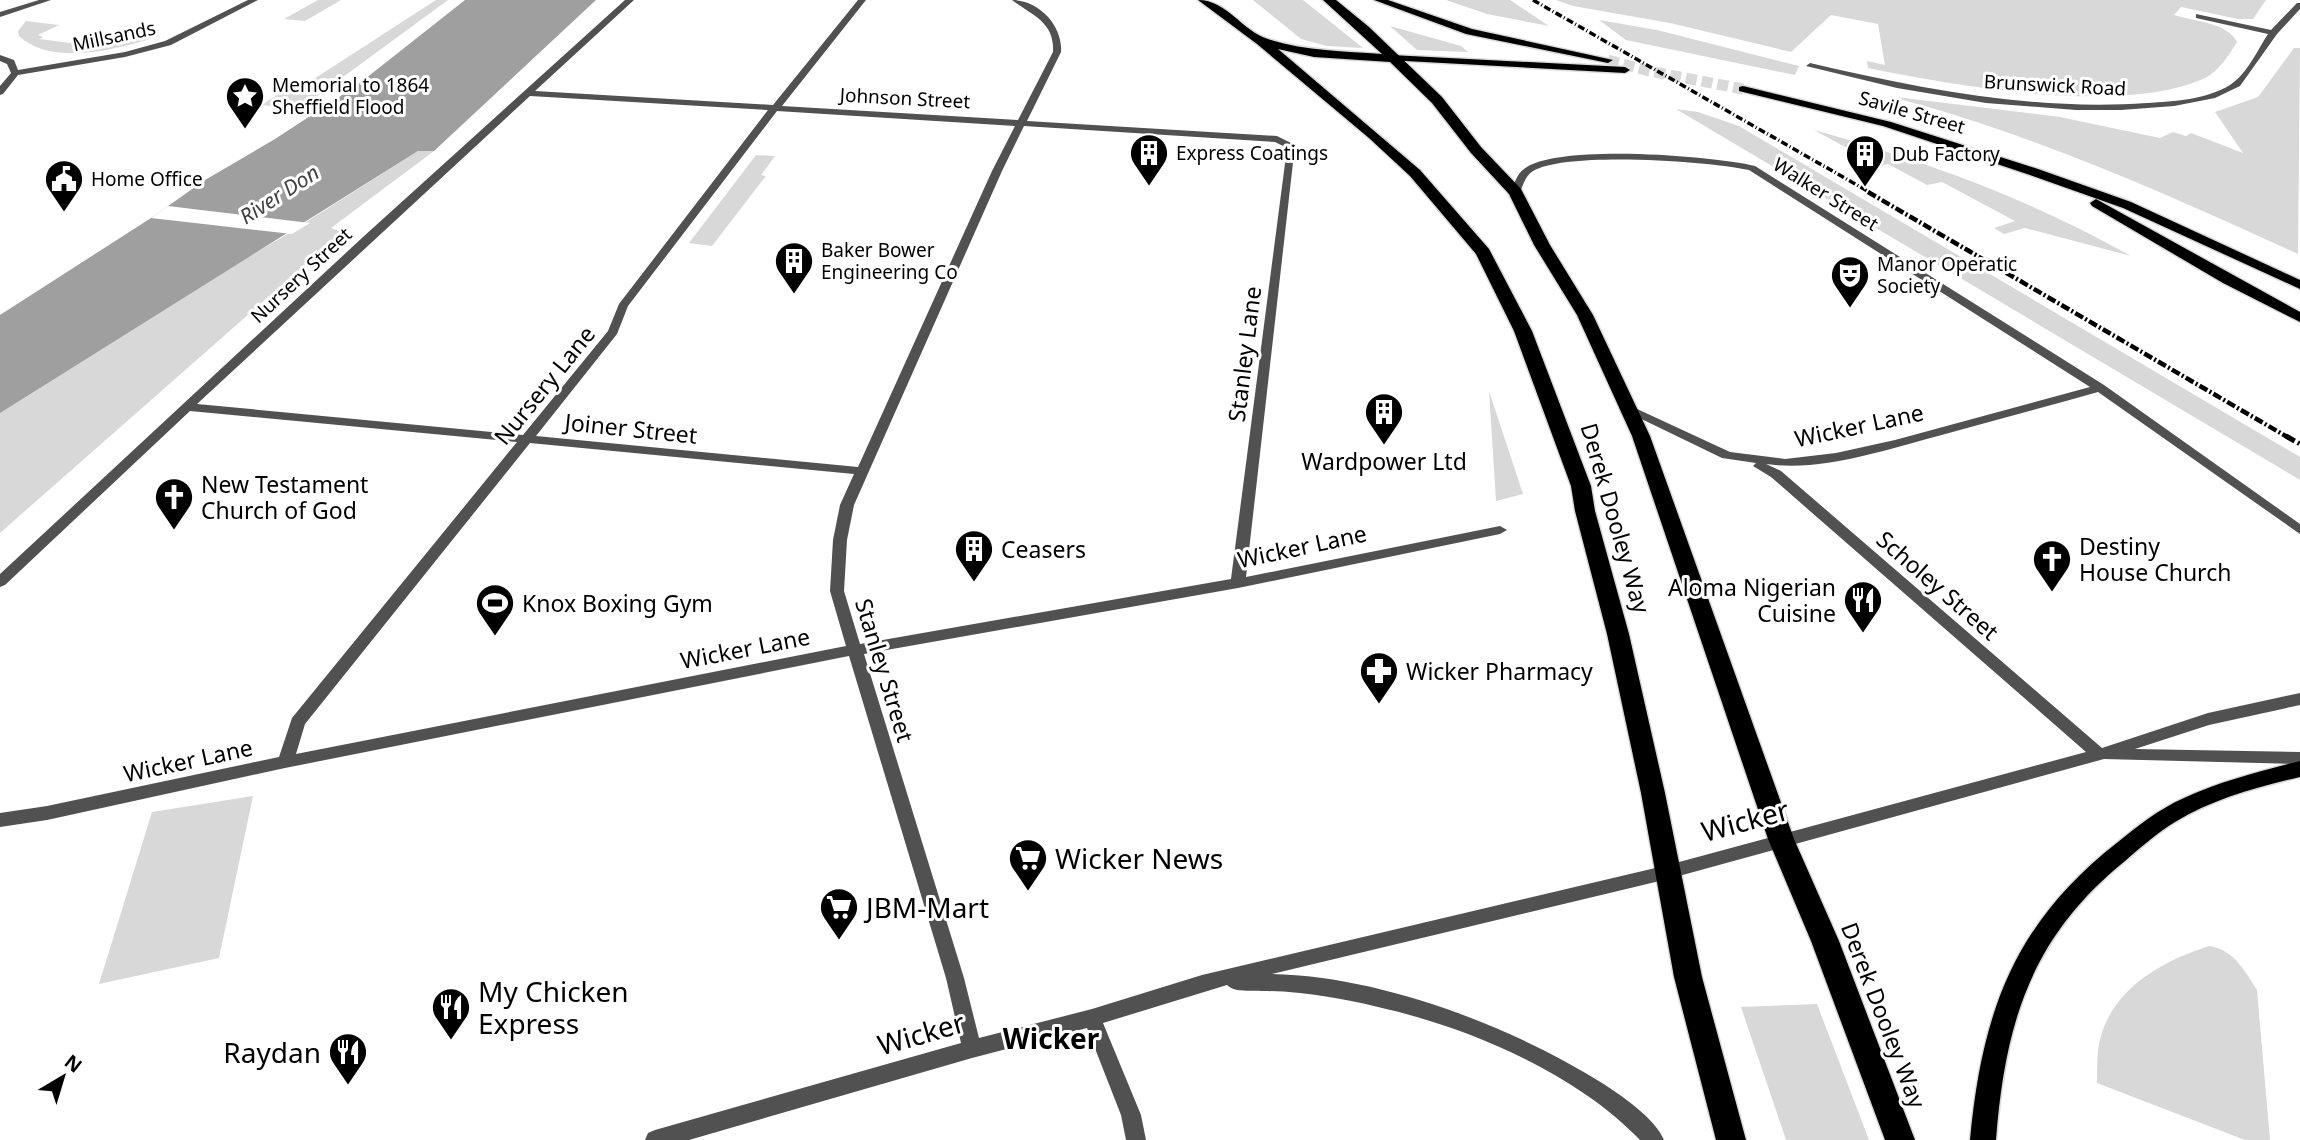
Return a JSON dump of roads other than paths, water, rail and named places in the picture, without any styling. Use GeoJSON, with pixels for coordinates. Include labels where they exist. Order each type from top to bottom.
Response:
{"type":"FeatureCollection","features":[{"type":"Feature","properties":{"kind":"highway","name":"Derek Dooley Way"},"geometry":{"type":"LineString","coordinates":[[1204,0],[1219,6],[1415,173],[1483,252],[1523,331],[1581,486],[1620,647],[1688,977],[1731,1140]]}},
{"type":"Feature","properties":{"kind":"highway","name":"Derek Dooley Way"},"geometry":{"type":"LineString","coordinates":[[1329,0],[1365,30],[1437,100],[1476,150],[1516,192],[1542,245],[1585,315],[1631,411],[1663,495],[1781,839],[1825,941],[1900,1140]]}},
{"type":"Feature","properties":{"kind":"highway"},"geometry":{"type":"LineString","coordinates":[[1261,41],[1314,53],[1391,58]]}},
{"type":"Feature","properties":{"kind":"main road"},"geometry":{"type":"LineString","coordinates":[[1379,0],[1470,32],[1608,60]]}},
{"type":"Feature","properties":{"kind":"main road"},"geometry":{"type":"LineString","coordinates":[[1391,58],[1625,70]]}},
{"type":"Feature","properties":{"kind":"main road","name":"Savile Street"},"geometry":{"type":"LineString","coordinates":[[1743,89],[1935,138],[2127,205],[2300,285]]}},
{"type":"Feature","properties":{"kind":"main road","name":"Savile Street"},"geometry":{"type":"LineString","coordinates":[[2066,185],[2228,280],[2300,318]]}},
{"type":"Feature","properties":{"kind":"main road"},"geometry":{"type":"LineString","coordinates":[[1983,1140],[1989,1073],[1998,1033],[2024,965],[2070,898],[2103,865],[2177,811],[2227,790],[2300,769]]}},
{"type":"Feature","properties":{"kind":"street"},"geometry":{"type":"LineString","coordinates":[[0,15],[47,0]]}},
{"type":"Feature","properties":{"kind":"street","name":"Millsands"},"geometry":{"type":"LineString","coordinates":[[15,73],[158,46],[179,39],[254,0]]}},
{"type":"Feature","properties":{"kind":"street","name":"Nursery Street"},"geometry":{"type":"LineString","coordinates":[[0,582],[630,0]]}},
{"type":"Feature","properties":{"kind":"street","name":"Nursery Lane"},"geometry":{"type":"LineString","coordinates":[[285,762],[298,722],[613,332],[622,306],[862,0]]}},
{"type":"Feature","properties":{"kind":"street","name":"Stanley Street"},"geometry":{"type":"LineString","coordinates":[[972,1049],[955,978],[837,591],[840,540],[847,505],[997,171],[1055,60],[1059,42],[1057,33],[1046,20],[1016,0]]}},
{"type":"Feature","properties":{"kind":"street","name":"Brunswick Road"},"geometry":{"type":"LineString","coordinates":[[1810,66],[1891,84],[2006,102],[2069,107],[2132,107],[2191,101],[2238,83],[2273,33],[2300,5]]}},
{"type":"Feature","properties":{"kind":"street"},"geometry":{"type":"LineString","coordinates":[[2199,16],[2273,33]]}},
{"type":"Feature","properties":{"kind":"street"},"geometry":{"type":"LineString","coordinates":[[0,58],[11,62],[15,73],[0,92]]}},
{"type":"Feature","properties":{"kind":"street","name":"Johnson Street"},"geometry":{"type":"LineString","coordinates":[[530,93],[1277,139]]}},
{"type":"Feature","properties":{"kind":"street","name":"Stanley Lane"},"geometry":{"type":"LineString","coordinates":[[1238,583],[1292,147],[1277,139]]}},
{"type":"Feature","properties":{"kind":"street","name":"Walker Street"},"geometry":{"type":"LineString","coordinates":[[1516,192],[1528,170],[1540,165],[1588,159],[1732,163],[1752,169],[2100,388],[2300,530]]}},
{"type":"Feature","properties":{"kind":"street","name":"Wicker Lane"},"geometry":{"type":"LineString","coordinates":[[1631,411],[1727,455],[1785,463],[1836,457],[1921,437],[2100,388]]}},
{"type":"Feature","properties":{"kind":"street","name":"Joiner Street"},"geometry":{"type":"LineString","coordinates":[[187,407],[862,471]]}},
{"type":"Feature","properties":{"kind":"street","name":"Scholey Street"},"geometry":{"type":"LineString","coordinates":[[1742,458],[1783,480],[2099,755]]}},
{"type":"Feature","properties":{"kind":"street","name":"Wicker Lane"},"geometry":{"type":"LineString","coordinates":[[0,820],[47,813],[285,762],[855,650],[1238,583],[1500,530]]}},
{"type":"Feature","properties":{"kind":"street","name":"Wicker"},"geometry":{"type":"LineString","coordinates":[[655,1140],[972,1049],[1092,1018],[1202,983],[1668,872],[1781,839],[1876,817],[1960,791],[2099,755],[2208,719],[2300,699]]}},
{"type":"Feature","properties":{"kind":"street"},"geometry":{"type":"LineString","coordinates":[[2099,755],[2300,758]]}},
{"type":"Feature","properties":{"kind":"street","name":"Wicker"},"geometry":{"type":"LineString","coordinates":[[1202,983],[1279,982],[1353,993],[1462,1025],[1506,1041],[1563,1069],[1613,1101],[1654,1140]]}},
{"type":"Feature","properties":{"kind":"street"},"geometry":{"type":"LineString","coordinates":[[1092,1018],[1131,1115],[1136,1140]]}},
{"type":"Feature","properties":{"kind":"water","name":"River Don"},"geometry":{"type":"Polygon","coordinates":[[[465,0],[596,0],[434,151],[418,151],[0,413],[0,315],[205,180],[275,139],[356,86],[465,0]]]}},
{"type":"Feature","properties":{"kind":"tunnel"},"geometry":{"type":"LineString","coordinates":[[1608,60],[1649,71],[1743,89]]}},
{"type":"Feature","properties":{"kind":"railway"},"geometry":{"type":"LineString","coordinates":[[1533,0],[1871,193]]}},
{"type":"Feature","properties":{"kind":"railway"},"geometry":{"type":"LineString","coordinates":[[1868,192],[2289,438]]}},
{"type":"Feature","properties":{"kind":"railway"},"geometry":{"type":"LineString","coordinates":[[2286,436],[2300,444]]}},
{"type":"Feature","properties":{"kind":"place","name":"Memorial to 1864 Sheffield Flood"},"geometry":{"type":"Point","coordinates":[245,130]}},
{"type":"Feature","properties":{"kind":"place","name":"Express Coatings"},"geometry":{"type":"Point","coordinates":[1149,187]}},
{"type":"Feature","properties":{"kind":"place","name":"Dub Factory"},"geometry":{"type":"Point","coordinates":[1865,188]}},
{"type":"Feature","properties":{"kind":"place","name":"Home Office"},"geometry":{"type":"Point","coordinates":[64,213]}},
{"type":"Feature","properties":{"kind":"place","name":"Baker Bower Engineering Co"},"geometry":{"type":"Point","coordinates":[794,295]}},
{"type":"Feature","properties":{"kind":"place","name":"Manor Operatic Society"},"geometry":{"type":"Point","coordinates":[1850,309]}},
{"type":"Feature","properties":{"kind":"place","name":"Wardpower Ltd"},"geometry":{"type":"Point","coordinates":[1384,446]}},
{"type":"Feature","properties":{"kind":"place","name":"New Testament Church of God"},"geometry":{"type":"Point","coordinates":[174,531]}},
{"type":"Feature","properties":{"kind":"place","name":"Ceasers"},"geometry":{"type":"Point","coordinates":[974,583]}},
{"type":"Feature","properties":{"kind":"place","name":"Destiny House Church"},"geometry":{"type":"Point","coordinates":[2052,593]}},
{"type":"Feature","properties":{"kind":"place","name":"Aloma Nigerian Cuisine"},"geometry":{"type":"Point","coordinates":[1863,634]}},
{"type":"Feature","properties":{"kind":"place","name":"Knox Boxing Gym"},"geometry":{"type":"Point","coordinates":[495,637]}},
{"type":"Feature","properties":{"kind":"place","name":"Wicker Pharmacy"},"geometry":{"type":"Point","coordinates":[1379,705]}},
{"type":"Feature","properties":{"kind":"place","name":"Wicker News"},"geometry":{"type":"Point","coordinates":[1028,892]}},
{"type":"Feature","properties":{"kind":"place","name":"JBM-Mart"},"geometry":{"type":"Point","coordinates":[839,941]}},
{"type":"Feature","properties":{"kind":"place","name":"My Chicken Express"},"geometry":{"type":"Point","coordinates":[451,1041]}},
{"type":"Feature","properties":{"kind":"place","name":"Raydan"},"geometry":{"type":"Point","coordinates":[348,1086]}},
{"type":"Feature","properties":{"kind":"district","name":"Wicker"},"geometry":{"type":"Point","coordinates":[1051,1038]}}]}
